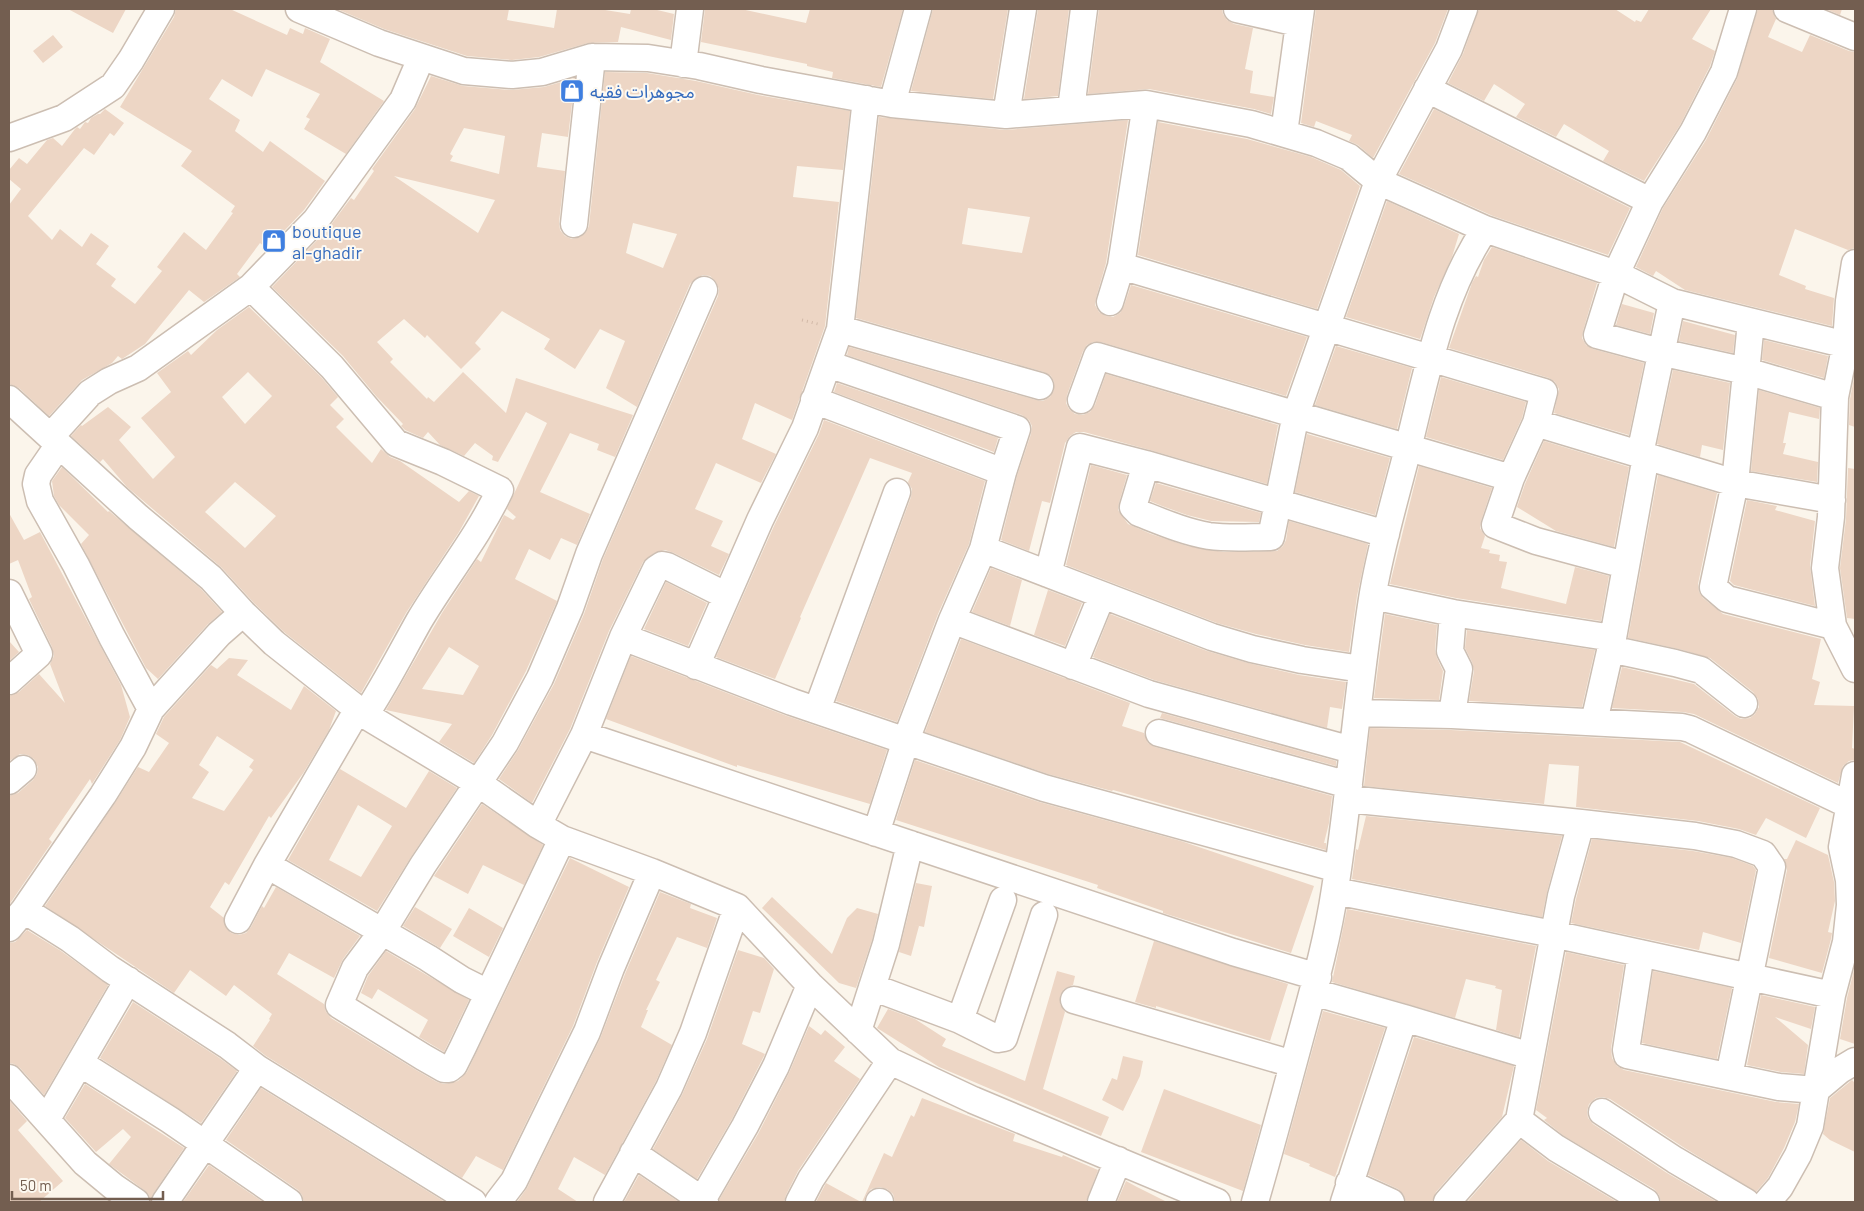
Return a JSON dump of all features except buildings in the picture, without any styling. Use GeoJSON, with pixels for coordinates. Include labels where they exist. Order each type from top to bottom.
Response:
{"type":"FeatureCollection","features":[{"type":"Feature","properties":{"kind":"street"},"geometry":{"type":"LineString","coordinates":[[9,138],[64,118],[113,86],[131,60],[161,9]]}},
{"type":"Feature","properties":{"kind":"street"},"geometry":{"type":"LineString","coordinates":[[299,9],[378,43],[464,71],[512,75],[542,72],[592,57],[648,58],[892,104],[1006,115],[1146,104],[1204,114],[1284,133],[1316,143],[1349,157],[1378,181],[1485,229],[1616,274],[1672,302],[1850,345]]}},
{"type":"Feature","properties":{"kind":"street"},"geometry":{"type":"LineString","coordinates":[[683,64],[690,9]]}},
{"type":"Feature","properties":{"kind":"street"},"geometry":{"type":"LineString","coordinates":[[892,104],[918,9]]}},
{"type":"Feature","properties":{"kind":"street"},"geometry":{"type":"LineString","coordinates":[[1006,115],[1023,9]]}},
{"type":"Feature","properties":{"kind":"street"},"geometry":{"type":"LineString","coordinates":[[1071,109],[1084,9]]}},
{"type":"Feature","properties":{"kind":"street"},"geometry":{"type":"LineString","coordinates":[[1237,9],[1300,16],[1284,133]]}},
{"type":"Feature","properties":{"kind":"street"},"geometry":{"type":"LineString","coordinates":[[1146,464],[1133,507],[1139,513],[1193,532],[1230,538],[1271,537],[1296,414],[1378,181],[1449,49],[1464,9]]}},
{"type":"Feature","properties":{"kind":"street"},"geometry":{"type":"LineString","coordinates":[[1743,9],[1724,72],[1693,132],[1650,201],[1616,274],[1597,335],[1660,352],[1746,371],[1835,397]]}},
{"type":"Feature","properties":{"kind":"street"},"geometry":{"type":"LineString","coordinates":[[1787,9],[1855,36]]}},
{"type":"Feature","properties":{"kind":"street"},"geometry":{"type":"LineString","coordinates":[[574,224],[592,57]]}},
{"type":"Feature","properties":{"kind":"street"},"geometry":{"type":"LineString","coordinates":[[151,709],[76,565],[40,501],[36,484],[38,475],[53,456],[54,440],[90,393],[109,381],[138,368],[251,287],[316,220],[403,100],[422,58]]}},
{"type":"Feature","properties":{"kind":"street"},"geometry":{"type":"LineString","coordinates":[[1427,90],[1650,201]]}},
{"type":"Feature","properties":{"kind":"street"},"geometry":{"type":"LineString","coordinates":[[696,666],[726,595],[805,428],[840,330],[866,99]]}},
{"type":"Feature","properties":{"kind":"street"},"geometry":{"type":"LineString","coordinates":[[1110,302],[1121,266],[1146,104]]}},
{"type":"Feature","properties":{"kind":"street"},"geometry":{"type":"LineString","coordinates":[[1255,1202],[1316,984],[1336,880],[1362,669],[1373,596],[1386,534],[1430,358],[1446,305],[1472,250],[1485,229]]}},
{"type":"Feature","properties":{"kind":"street"},"geometry":{"type":"LineString","coordinates":[[1855,263],[1849,301],[1850,345],[1835,397],[1832,500],[1826,568],[1833,626],[1855,669]]}},
{"type":"Feature","properties":{"kind":"street"},"geometry":{"type":"LineString","coordinates":[[1121,266],[1544,392],[1536,423],[1511,478],[1495,525],[1536,540],[1625,566]]}},
{"type":"Feature","properties":{"kind":"street"},"geometry":{"type":"LineString","coordinates":[[238,920],[267,865],[362,712],[382,690],[419,621],[489,512],[500,490],[443,462],[396,443],[332,367],[251,287]]}},
{"type":"Feature","properties":{"kind":"street"},"geometry":{"type":"LineString","coordinates":[[562,839],[454,1065],[449,1069],[444,1069],[423,1057],[339,1005],[355,968],[382,932],[423,865],[505,744],[540,678],[570,608],[589,554],[704,290]]}},
{"type":"Feature","properties":{"kind":"street"},"geometry":{"type":"LineString","coordinates":[[1594,722],[1612,643],[1660,352],[1672,302]]}},
{"type":"Feature","properties":{"kind":"street"},"geometry":{"type":"LineString","coordinates":[[1751,322],[1736,483],[1713,587],[1727,600],[1833,626]]}},
{"type":"Feature","properties":{"kind":"street"},"geometry":{"type":"LineString","coordinates":[[840,330],[1040,386]]}},
{"type":"Feature","properties":{"kind":"street"},"geometry":{"type":"LineString","coordinates":[[1081,400],[1097,356],[1511,478]]}},
{"type":"Feature","properties":{"kind":"street"},"geometry":{"type":"LineString","coordinates":[[828,364],[1017,429],[1003,472],[983,549],[952,620],[906,740],[876,833]]}},
{"type":"Feature","properties":{"kind":"street"},"geometry":{"type":"LineString","coordinates":[[9,399],[138,517],[211,578],[274,643],[362,712],[478,783],[538,825],[562,839],[652,872],[737,907],[810,986],[890,1061],[973,1100],[1217,1202]]}},
{"type":"Feature","properties":{"kind":"street"},"geometry":{"type":"LineString","coordinates":[[814,400],[1003,472]]}},
{"type":"Feature","properties":{"kind":"street"},"geometry":{"type":"LineString","coordinates":[[1536,423],[1736,483],[1832,500]]}},
{"type":"Feature","properties":{"kind":"street"},"geometry":{"type":"LineString","coordinates":[[1048,574],[1080,447],[1146,464],[1386,534]]}},
{"type":"Feature","properties":{"kind":"street"},"geometry":{"type":"LineString","coordinates":[[817,710],[897,492]]}},
{"type":"Feature","properties":{"kind":"street"},"geometry":{"type":"LineString","coordinates":[[983,549],[1183,627],[1252,649],[1302,660],[1362,669]]}},
{"type":"Feature","properties":{"kind":"street"},"geometry":{"type":"LineString","coordinates":[[538,825],[584,735],[623,637],[654,571],[662,565],[667,566],[726,595]]}},
{"type":"Feature","properties":{"kind":"street"},"geometry":{"type":"LineString","coordinates":[[9,593],[39,654],[9,681]]}},
{"type":"Feature","properties":{"kind":"street"},"geometry":{"type":"LineString","coordinates":[[1074,666],[1102,595]]}},
{"type":"Feature","properties":{"kind":"street"},"geometry":{"type":"LineString","coordinates":[[1373,596],[1612,643],[1701,670],[1744,704]]}},
{"type":"Feature","properties":{"kind":"street"},"geometry":{"type":"LineString","coordinates":[[243,613],[219,634],[151,709],[133,747],[103,795],[16,919],[70,939],[257,1068],[473,1202]]}},
{"type":"Feature","properties":{"kind":"street"},"geometry":{"type":"LineString","coordinates":[[1452,715],[1459,669],[1450,650],[1453,613]]}},
{"type":"Feature","properties":{"kind":"street"},"geometry":{"type":"LineString","coordinates":[[952,620],[1149,694],[1352,750]]}},
{"type":"Feature","properties":{"kind":"street"},"geometry":{"type":"LineString","coordinates":[[623,637],[817,710],[1044,788],[1336,880],[1553,934],[1832,995]]}},
{"type":"Feature","properties":{"kind":"street"},"geometry":{"type":"LineString","coordinates":[[1357,713],[1452,715],[1665,725],[1690,729],[1850,806]]}},
{"type":"Feature","properties":{"kind":"street"},"geometry":{"type":"LineString","coordinates":[[1159,733],[1348,792],[1695,836],[1736,844],[1763,854],[1772,867],[1748,976],[1729,1076]]}},
{"type":"Feature","properties":{"kind":"street"},"geometry":{"type":"LineString","coordinates":[[584,735],[1233,952],[1404,1018],[1531,1056]]}},
{"type":"Feature","properties":{"kind":"street"},"geometry":{"type":"LineString","coordinates":[[1767,1202],[1780,1187],[1798,1155],[1810,1126],[1832,995],[1846,942],[1850,905],[1849,880],[1842,847],[1855,774]]}},
{"type":"Feature","properties":{"kind":"street"},"geometry":{"type":"LineString","coordinates":[[1447,1202],[1519,1120],[1553,934],[1561,896],[1581,823]]}},
{"type":"Feature","properties":{"kind":"street"},"geometry":{"type":"LineString","coordinates":[[858,1031],[886,944],[910,844]]}},
{"type":"Feature","properties":{"kind":"street"},"geometry":{"type":"LineString","coordinates":[[267,865],[462,980],[488,993]]}},
{"type":"Feature","properties":{"kind":"street"},"geometry":{"type":"LineString","coordinates":[[498,1202],[514,1180],[587,1032],[611,968],[652,872]]}},
{"type":"Feature","properties":{"kind":"street"},"geometry":{"type":"LineString","coordinates":[[960,1020],[1003,900]]}},
{"type":"Feature","properties":{"kind":"street"},"geometry":{"type":"LineString","coordinates":[[607,1202],[669,1088],[693,1033],[737,907]]}},
{"type":"Feature","properties":{"kind":"street"},"geometry":{"type":"LineString","coordinates":[[872,988],[960,1020],[998,1040],[1004,1038],[1044,915]]}},
{"type":"Feature","properties":{"kind":"street"},"geometry":{"type":"LineString","coordinates":[[1641,953],[1626,1053],[1630,1056],[1779,1087],[1816,1090],[1840,1070],[1855,1061]]}},
{"type":"Feature","properties":{"kind":"street"},"geometry":{"type":"LineString","coordinates":[[47,1119],[128,980]]}},
{"type":"Feature","properties":{"kind":"street"},"geometry":{"type":"LineString","coordinates":[[634,1153],[703,1202],[776,1066],[810,986]]}},
{"type":"Feature","properties":{"kind":"street"},"geometry":{"type":"LineString","coordinates":[[1074,1000],[1293,1064]]}},
{"type":"Feature","properties":{"kind":"street"},"geometry":{"type":"LineString","coordinates":[[1391,1202],[1346,1193],[1404,1018]]}},
{"type":"Feature","properties":{"kind":"street"},"geometry":{"type":"LineString","coordinates":[[799,1202],[811,1179],[890,1061]]}},
{"type":"Feature","properties":{"kind":"street"},"geometry":{"type":"LineString","coordinates":[[80,1063],[170,1120],[289,1202]]}},
{"type":"Feature","properties":{"kind":"street"},"geometry":{"type":"LineString","coordinates":[[165,1202],[257,1068]]}},
{"type":"Feature","properties":{"kind":"street"},"geometry":{"type":"LineString","coordinates":[[9,1078],[85,1163],[136,1202]]}},
{"type":"Feature","properties":{"kind":"street"},"geometry":{"type":"LineString","coordinates":[[1602,1112],[1675,1160],[1746,1202]]}},
{"type":"Feature","properties":{"kind":"street"},"geometry":{"type":"LineString","coordinates":[[1519,1120],[1556,1148],[1646,1202]]}},
{"type":"Feature","properties":{"kind":"street"},"geometry":{"type":"LineString","coordinates":[[1101,1202],[1118,1160]]}},
{"type":"Feature","properties":{"kind":"place","name":"مجوهرات فقيه"},"geometry":{"type":"Point","coordinates":[572,91]}},
{"type":"Feature","properties":{"kind":"place","name":"boutique al-ghadir"},"geometry":{"type":"Point","coordinates":[274,241]}}]}
